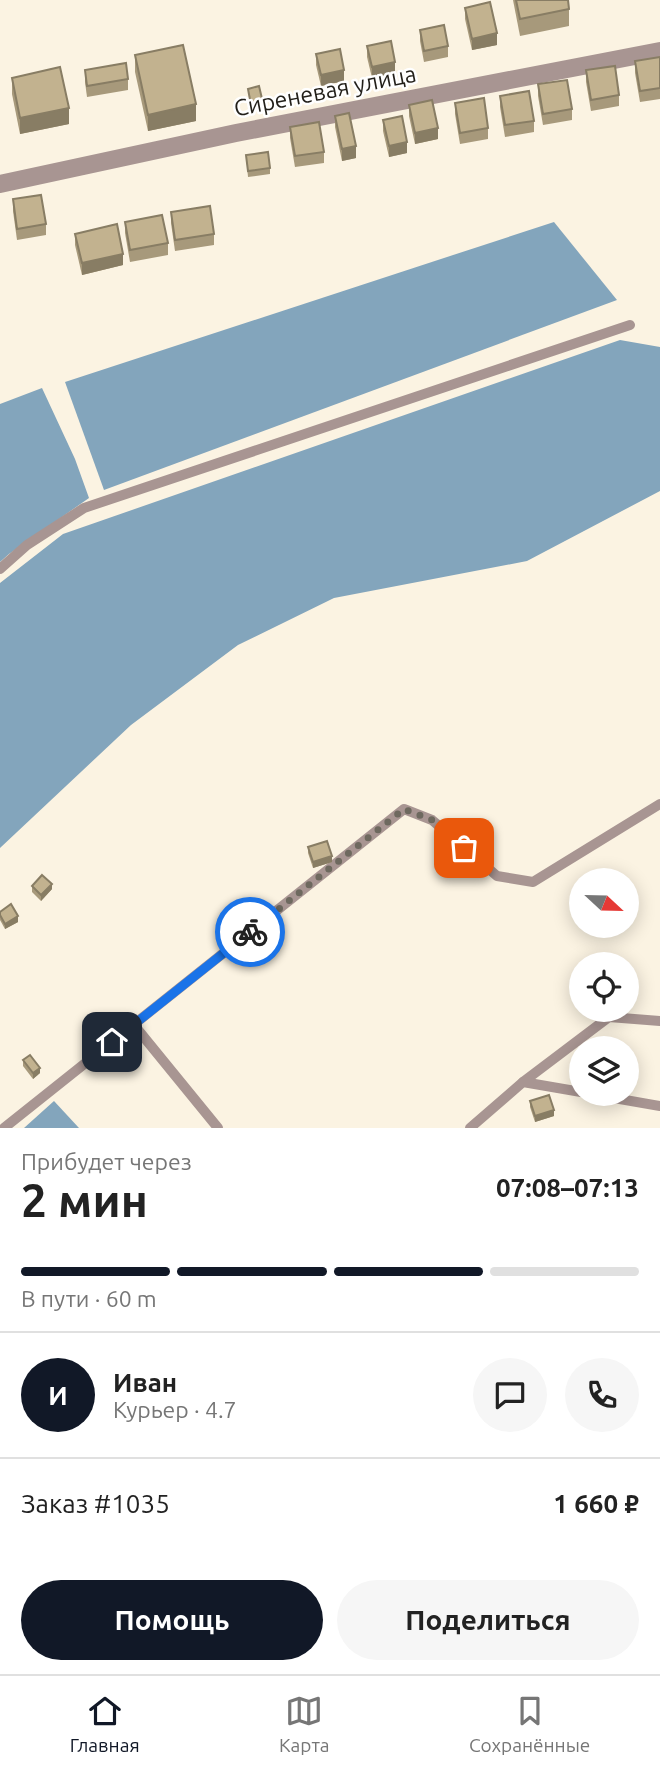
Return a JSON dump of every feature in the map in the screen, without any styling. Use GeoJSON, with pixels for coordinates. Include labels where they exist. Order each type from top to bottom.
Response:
{"type":"FeatureCollection","features":[{"type":"Feature","properties":{"kind":"street","name":"Сиреневая улица"},"geometry":{"type":"LineString","coordinates":[[0,184],[236,133],[660,51]]}},
{"type":"Feature","properties":{"kind":"lane"},"geometry":{"type":"LineString","coordinates":[[0,569],[27,545],[85,508],[630,325]]}},
{"type":"Feature","properties":{"kind":"lane"},"geometry":{"type":"LineString","coordinates":[[4,1128],[404,809],[432,820],[496,876],[533,882],[660,804]]}},
{"type":"Feature","properties":{"kind":"lane"},"geometry":{"type":"LineString","coordinates":[[470,1128],[523,1082],[609,1017],[660,1021]]}},
{"type":"Feature","properties":{"kind":"lane"},"geometry":{"type":"LineString","coordinates":[[134,1025],[218,1128]]}},
{"type":"Feature","properties":{"kind":"lane"},"geometry":{"type":"LineString","coordinates":[[523,1082],[569,1090]]}},
{"type":"Feature","properties":{"kind":"lane"},"geometry":{"type":"LineString","coordinates":[[639,1102],[660,1106]]}},
{"type":"Feature","properties":{"kind":"water"},"geometry":{"type":"Polygon","coordinates":[[[554,222],[617,300],[104,490],[65,382],[554,222]]]}},
{"type":"Feature","properties":{"kind":"water"},"geometry":{"type":"Polygon","coordinates":[[[620,340],[660,347],[660,491],[527,561],[334,598],[238,645],[131,725],[0,848],[0,583],[63,534],[620,340]]]}},
{"type":"Feature","properties":{"kind":"water"},"geometry":{"type":"Polygon","coordinates":[[[42,388],[75,459],[89,498],[0,562],[0,404],[42,388]]]}},
{"type":"Feature","properties":{"kind":"water"},"geometry":{"type":"Polygon","coordinates":[[[54,1101],[79,1128],[24,1128],[54,1101]]]}},
{"type":"Feature","properties":{"kind":"building"},"geometry":{"type":"Polygon","coordinates":[[[516,0],[568,0],[569,9],[520,19],[516,0]]]}},
{"type":"Feature","properties":{"kind":"building"},"geometry":{"type":"Polygon","coordinates":[[[490,2],[497,33],[472,39],[465,8],[490,2]]]}},
{"type":"Feature","properties":{"kind":"building"},"geometry":{"type":"Polygon","coordinates":[[[444,25],[448,46],[424,51],[420,30],[444,25]]]}},
{"type":"Feature","properties":{"kind":"building"},"geometry":{"type":"Polygon","coordinates":[[[391,41],[395,62],[372,67],[367,46],[391,41]]]}},
{"type":"Feature","properties":{"kind":"building"},"geometry":{"type":"Polygon","coordinates":[[[183,45],[196,104],[148,115],[135,55],[183,45]]]}},
{"type":"Feature","properties":{"kind":"building"},"geometry":{"type":"Polygon","coordinates":[[[340,49],[344,70],[321,75],[316,54],[340,49]]]}},
{"type":"Feature","properties":{"kind":"building"},"geometry":{"type":"Polygon","coordinates":[[[660,57],[660,88],[640,91],[635,61],[660,57]]]}},
{"type":"Feature","properties":{"kind":"building"},"geometry":{"type":"Polygon","coordinates":[[[126,63],[128,79],[87,86],[85,70],[126,63]]]}},
{"type":"Feature","properties":{"kind":"building"},"geometry":{"type":"Polygon","coordinates":[[[615,66],[619,95],[591,100],[586,70],[615,66]]]}},
{"type":"Feature","properties":{"kind":"building"},"geometry":{"type":"Polygon","coordinates":[[[60,67],[69,108],[20,118],[12,78],[60,67]]]}},
{"type":"Feature","properties":{"kind":"building"},"geometry":{"type":"Polygon","coordinates":[[[567,80],[572,109],[543,114],[538,84],[567,80]]]}},
{"type":"Feature","properties":{"kind":"building"},"geometry":{"type":"Polygon","coordinates":[[[259,86],[263,103],[251,105],[248,89],[259,86]]]}},
{"type":"Feature","properties":{"kind":"building"},"geometry":{"type":"Polygon","coordinates":[[[529,91],[534,121],[505,125],[500,96],[529,91]]]}},
{"type":"Feature","properties":{"kind":"building"},"geometry":{"type":"Polygon","coordinates":[[[484,98],[488,128],[460,133],[455,103],[484,98]]]}},
{"type":"Feature","properties":{"kind":"building"},"geometry":{"type":"Polygon","coordinates":[[[432,100],[438,128],[415,133],[409,105],[432,100]]]}},
{"type":"Feature","properties":{"kind":"building"},"geometry":{"type":"Polygon","coordinates":[[[349,113],[356,146],[342,149],[335,116],[349,113]]]}},
{"type":"Feature","properties":{"kind":"building"},"geometry":{"type":"Polygon","coordinates":[[[402,116],[407,142],[389,146],[383,120],[402,116]]]}},
{"type":"Feature","properties":{"kind":"building"},"geometry":{"type":"Polygon","coordinates":[[[319,122],[324,152],[295,156],[290,127],[319,122]]]}},
{"type":"Feature","properties":{"kind":"building"},"geometry":{"type":"Polygon","coordinates":[[[268,152],[270,168],[248,171],[246,155],[268,152]]]}},
{"type":"Feature","properties":{"kind":"building"},"geometry":{"type":"Polygon","coordinates":[[[41,195],[46,224],[17,229],[13,199],[41,195]]]}},
{"type":"Feature","properties":{"kind":"building"},"geometry":{"type":"Polygon","coordinates":[[[210,206],[214,234],[175,240],[171,212],[210,206]]]}},
{"type":"Feature","properties":{"kind":"building"},"geometry":{"type":"Polygon","coordinates":[[[162,215],[168,243],[130,250],[125,222],[162,215]]]}},
{"type":"Feature","properties":{"kind":"building"},"geometry":{"type":"Polygon","coordinates":[[[117,224],[123,254],[82,263],[75,234],[117,224]]]}},
{"type":"Feature","properties":{"kind":"building"},"geometry":{"type":"Polygon","coordinates":[[[327,841],[332,856],[313,862],[308,847],[327,841]]]}},
{"type":"Feature","properties":{"kind":"building"},"geometry":{"type":"Polygon","coordinates":[[[42,875],[52,884],[41,895],[32,886],[42,875]]]}},
{"type":"Feature","properties":{"kind":"building"},"geometry":{"type":"Polygon","coordinates":[[[11,904],[18,916],[5,924],[0,912],[11,904]]]}},
{"type":"Feature","properties":{"kind":"building"},"geometry":{"type":"Polygon","coordinates":[[[30,1055],[40,1068],[33,1073],[23,1060],[30,1055]]]}},
{"type":"Feature","properties":{"kind":"building"},"geometry":{"type":"Polygon","coordinates":[[[549,1095],[554,1110],[535,1116],[530,1101],[549,1095]]]}},
{"type":"Feature","properties":{"kind":"way so far"},"geometry":{"type":"LineString","coordinates":[[250,932],[404,809],[432,820],[464,848]]}},
{"type":"Feature","properties":{"kind":"route"},"geometry":{"type":"LineString","coordinates":[[112,1042],[250,932]]}}]}
